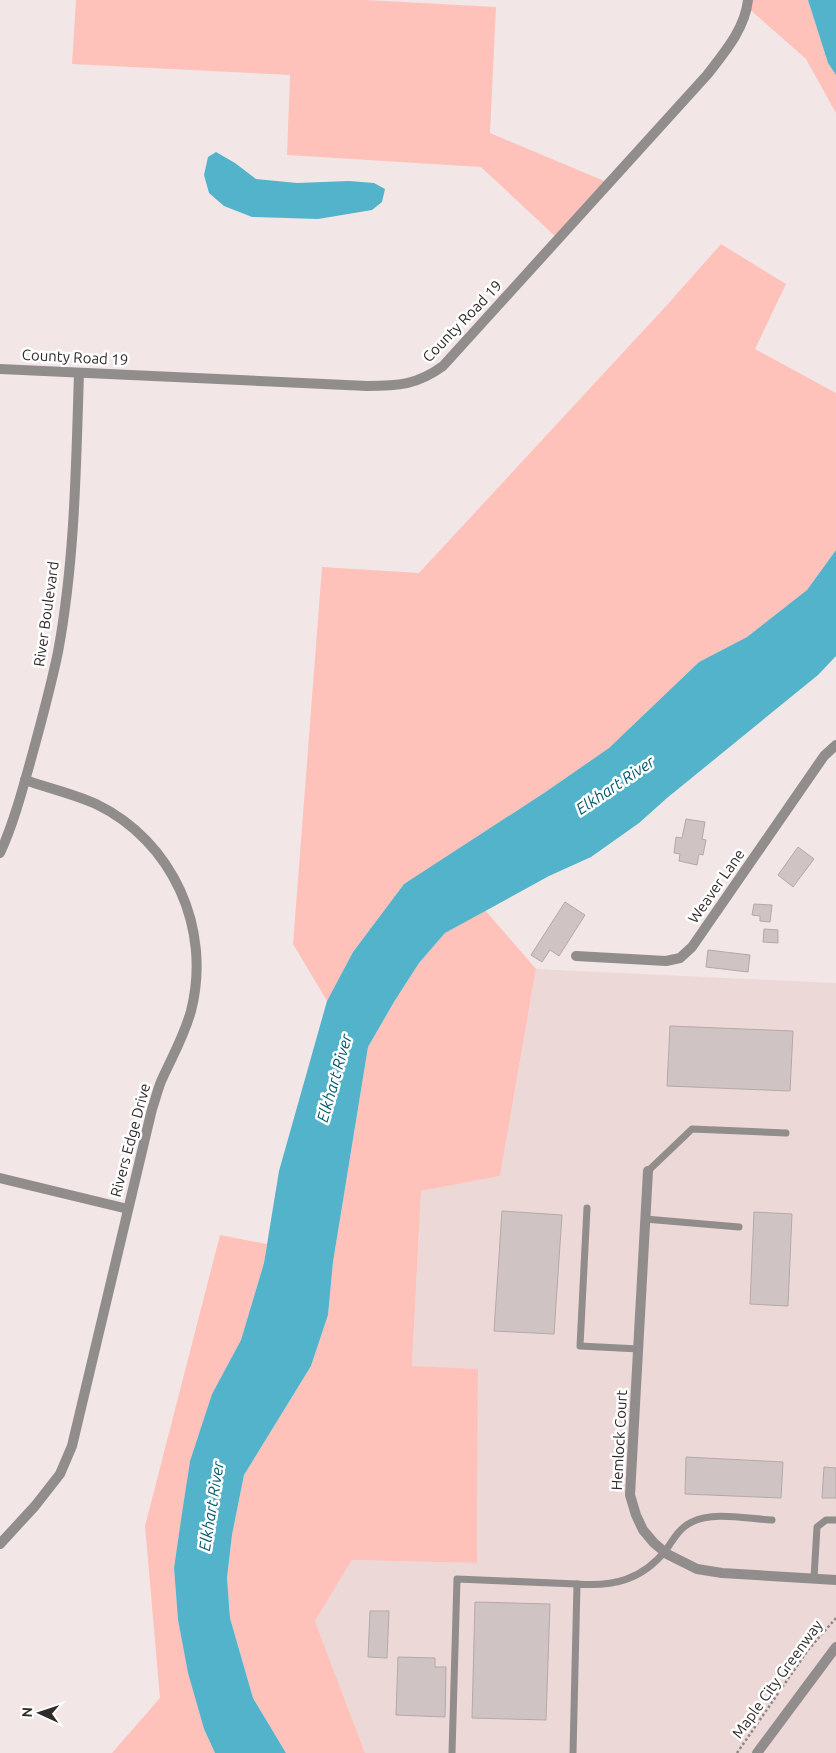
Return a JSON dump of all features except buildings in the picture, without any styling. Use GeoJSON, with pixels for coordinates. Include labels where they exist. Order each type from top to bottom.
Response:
{"type":"FeatureCollection","features":[{"type":"Feature","properties":{"kind":"street","name":"County Road 19"},"geometry":{"type":"LineString","coordinates":[[0,369],[384,386],[417,382],[431,375],[453,355],[707,75],[727,50],[747,7],[748,0]]}},
{"type":"Feature","properties":{"kind":"street","name":"River Boulevard"},"geometry":{"type":"LineString","coordinates":[[0,853],[25,780],[58,652],[74,504],[79,373]]}},
{"type":"Feature","properties":{"kind":"street","name":"Weaver Lane"},"geometry":{"type":"LineString","coordinates":[[576,956],[666,961],[680,958],[692,947],[824,756],[836,745]]}},
{"type":"Feature","properties":{"kind":"street","name":"Rivers Edge Drive"},"geometry":{"type":"LineString","coordinates":[[0,1544],[35,1506],[60,1474],[72,1446],[152,1109],[162,1079],[183,1037],[191,1009],[196,979],[196,950],[192,924],[172,873],[158,853],[143,836],[121,818],[96,804],[25,780]]}},
{"type":"Feature","properties":{"kind":"street","name":"Hemlock Court"},"geometry":{"type":"LineString","coordinates":[[648,1172],[630,1495],[636,1515],[643,1530],[664,1552],[682,1563],[697,1569],[836,1580]]}},
{"type":"Feature","properties":{"kind":"street"},"geometry":{"type":"LineString","coordinates":[[0,1178],[128,1209]]}},
{"type":"Feature","properties":{"kind":"street"},"geometry":{"type":"LineString","coordinates":[[757,1753],[836,1647]]}},
{"type":"Feature","properties":{"kind":"lane"},"geometry":{"type":"LineString","coordinates":[[648,1172],[692,1129],[786,1133]]}},
{"type":"Feature","properties":{"kind":"lane"},"geometry":{"type":"LineString","coordinates":[[587,1208],[580,1346],[638,1349]]}},
{"type":"Feature","properties":{"kind":"lane"},"geometry":{"type":"LineString","coordinates":[[645,1219],[739,1227]]}},
{"type":"Feature","properties":{"kind":"lane"},"geometry":{"type":"LineString","coordinates":[[452,1753],[457,1579],[590,1585],[622,1582],[642,1572],[664,1552],[677,1534],[691,1522],[710,1516],[772,1520]]}},
{"type":"Feature","properties":{"kind":"lane"},"geometry":{"type":"LineString","coordinates":[[814,1578],[817,1527],[826,1520],[836,1520]]}},
{"type":"Feature","properties":{"kind":"lane"},"geometry":{"type":"LineString","coordinates":[[573,1753],[577,1584]]}},
{"type":"Feature","properties":{"kind":"path","name":"Maple City Greenway"},"geometry":{"type":"LineString","coordinates":[[737,1753],[808,1650],[836,1618]]}},
{"type":"Feature","properties":{"kind":"shaded area"},"geometry":{"type":"Polygon","coordinates":[[[76,0],[366,0],[496,7],[490,133],[609,183],[558,239],[481,167],[287,155],[290,75],[72,64],[76,0]]]}},
{"type":"Feature","properties":{"kind":"shaded area"},"geometry":{"type":"Polygon","coordinates":[[[748,0],[808,0],[828,63],[836,75],[836,113],[806,59],[747,7],[748,0]]]}},
{"type":"Feature","properties":{"kind":"shaded area"},"geometry":{"type":"Polygon","coordinates":[[[721,244],[786,284],[755,349],[836,393],[836,550],[807,590],[747,637],[699,662],[609,748],[544,793],[404,884],[353,952],[327,1001],[293,944],[322,567],[419,573],[721,244]]]}},
{"type":"Feature","properties":{"kind":"shaded area"},"geometry":{"type":"Polygon","coordinates":[[[485,910],[536,969],[500,1176],[421,1191],[412,1366],[478,1369],[477,1563],[352,1560],[315,1621],[365,1753],[286,1753],[253,1698],[230,1618],[227,1578],[232,1535],[244,1475],[311,1366],[328,1315],[333,1262],[368,1047],[419,963],[445,933],[485,910]]]}},
{"type":"Feature","properties":{"kind":"shaded area"},"geometry":{"type":"Polygon","coordinates":[[[536,969],[836,983],[836,1753],[365,1753],[315,1621],[352,1560],[477,1563],[478,1369],[412,1367],[421,1191],[500,1176],[536,969]]]}},
{"type":"Feature","properties":{"kind":"shaded area"},"geometry":{"type":"Polygon","coordinates":[[[220,1235],[267,1244],[264,1263],[241,1340],[212,1394],[190,1461],[174,1568],[178,1620],[188,1673],[204,1729],[215,1753],[112,1753],[160,1698],[145,1526],[220,1235]]]}},
{"type":"Feature","properties":{"kind":"water"},"geometry":{"type":"Polygon","coordinates":[[[808,0],[836,0],[836,75],[828,63],[808,0]]]}},
{"type":"Feature","properties":{"kind":"water"},"geometry":{"type":"Polygon","coordinates":[[[216,152],[235,163],[256,179],[297,183],[349,181],[374,183],[385,189],[382,202],[372,210],[318,219],[252,217],[224,206],[209,193],[204,175],[208,157],[216,152]]]}},
{"type":"Feature","properties":{"kind":"water","name":"Elkhart River"},"geometry":{"type":"Polygon","coordinates":[[[836,550],[836,656],[818,675],[639,823],[591,857],[549,876],[445,933],[419,963],[368,1047],[333,1262],[328,1315],[311,1366],[244,1475],[232,1535],[227,1578],[230,1618],[253,1698],[286,1753],[215,1753],[204,1729],[188,1673],[178,1620],[174,1568],[182,1513],[190,1461],[212,1394],[241,1340],[264,1263],[279,1171],[327,1001],[353,952],[404,884],[544,793],[609,748],[699,662],[747,637],[807,590],[836,550]]]}}]}
